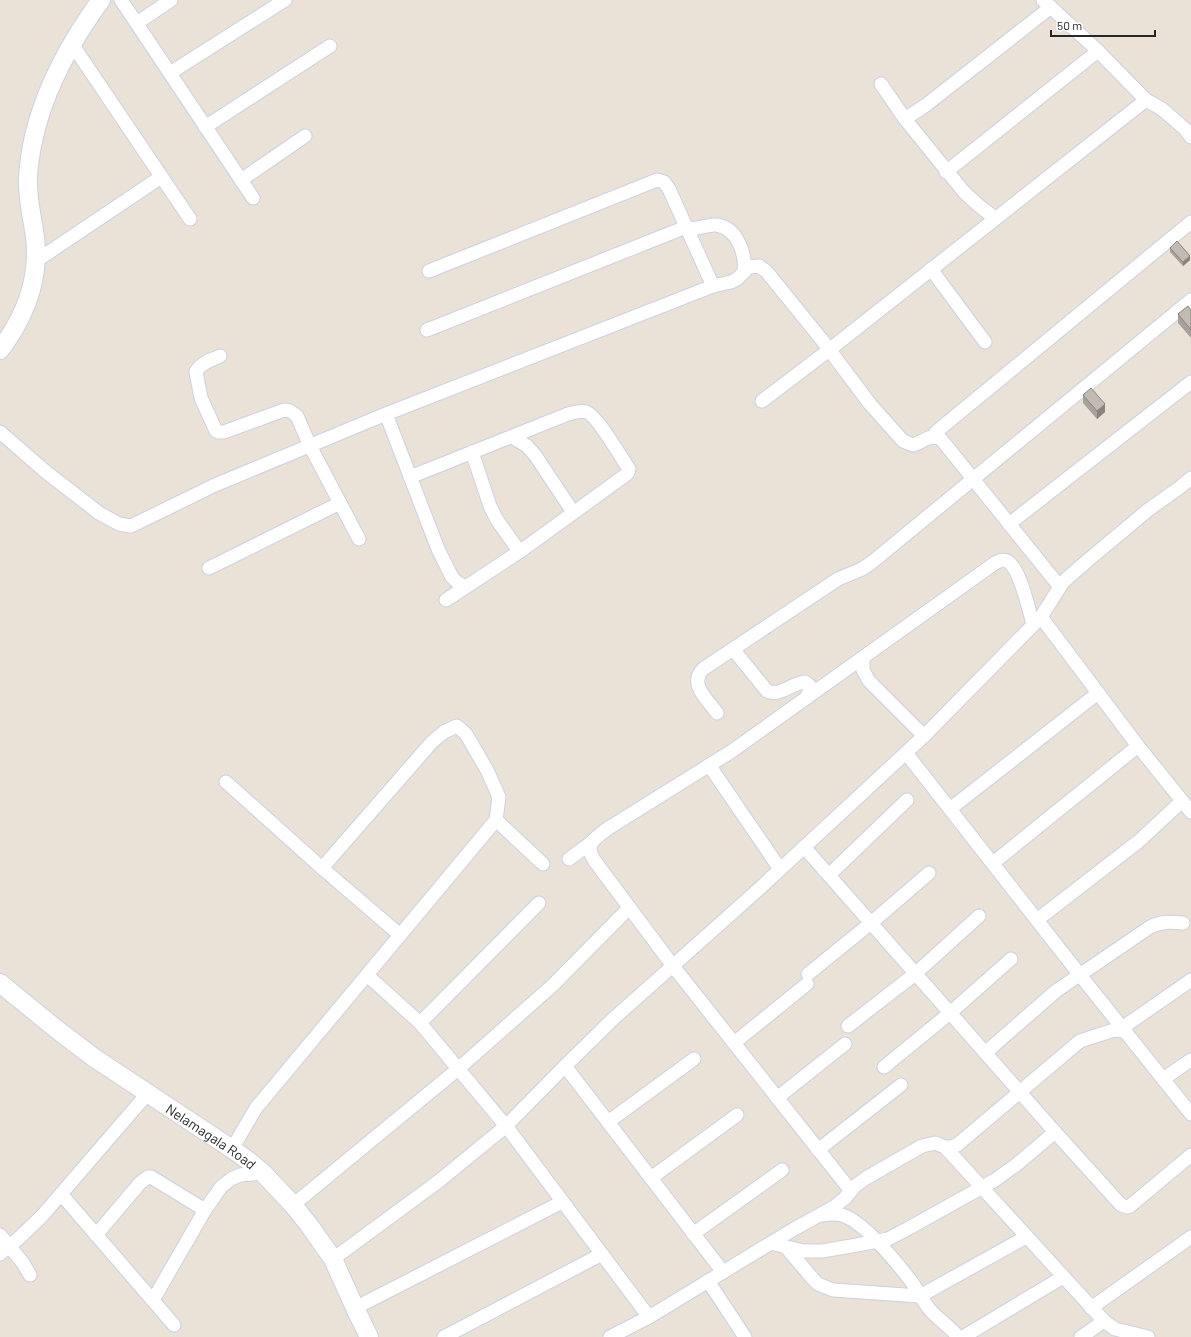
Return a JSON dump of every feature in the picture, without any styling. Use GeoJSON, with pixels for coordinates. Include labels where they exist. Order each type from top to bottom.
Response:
{"type":"FeatureCollection","features":[{"type":"Feature","properties":{"kind":"street"},"geometry":{"type":"LineString","coordinates":[[0,350],[22,315],[30,296],[36,261],[35,238],[28,186],[37,122],[45,100],[72,44],[101,0]]}},
{"type":"Feature","properties":{"kind":"street"},"geometry":{"type":"LineString","coordinates":[[121,0],[253,198]]}},
{"type":"Feature","properties":{"kind":"street"},"geometry":{"type":"LineString","coordinates":[[136,23],[171,0]]}},
{"type":"Feature","properties":{"kind":"street"},"geometry":{"type":"LineString","coordinates":[[170,74],[285,0]]}},
{"type":"Feature","properties":{"kind":"street"},"geometry":{"type":"LineString","coordinates":[[905,119],[926,105],[1047,4],[1098,51],[1146,100],[1162,109],[1185,129],[1191,137]]}},
{"type":"Feature","properties":{"kind":"street"},"geometry":{"type":"LineString","coordinates":[[72,44],[190,219]]}},
{"type":"Feature","properties":{"kind":"street"},"geometry":{"type":"LineString","coordinates":[[206,127],[330,46]]}},
{"type":"Feature","properties":{"kind":"street"},"geometry":{"type":"LineString","coordinates":[[946,172],[1098,51]]}},
{"type":"Feature","properties":{"kind":"street"},"geometry":{"type":"LineString","coordinates":[[881,84],[905,119],[946,172],[964,192],[995,218]]}},
{"type":"Feature","properties":{"kind":"street"},"geometry":{"type":"LineString","coordinates":[[762,401],[1146,100]]}},
{"type":"Feature","properties":{"kind":"street"},"geometry":{"type":"LineString","coordinates":[[241,180],[305,136]]}},
{"type":"Feature","properties":{"kind":"street"},"geometry":{"type":"LineString","coordinates":[[36,261],[161,177]]}},
{"type":"Feature","properties":{"kind":"street"},"geometry":{"type":"LineString","coordinates":[[430,271],[657,180],[664,182],[667,185],[712,286]]}},
{"type":"Feature","properties":{"kind":"street"},"geometry":{"type":"LineString","coordinates":[[935,437],[936,432],[1191,222]]}},
{"type":"Feature","properties":{"kind":"street"},"geometry":{"type":"LineString","coordinates":[[427,330],[686,226],[692,229],[717,225],[729,231],[736,239],[744,255],[744,271]]}},
{"type":"Feature","properties":{"kind":"street"},"geometry":{"type":"LineString","coordinates":[[0,432],[78,498],[112,522],[125,526],[131,526],[215,484],[386,414],[712,286],[731,282],[737,279],[749,267],[759,266],[767,272],[870,404],[903,441],[913,446],[930,438],[935,437],[941,439],[1060,587]]}},
{"type":"Feature","properties":{"kind":"street"},"geometry":{"type":"LineString","coordinates":[[931,269],[985,342]]}},
{"type":"Feature","properties":{"kind":"street"},"geometry":{"type":"LineString","coordinates":[[717,713],[698,687],[697,678],[703,669],[838,579],[862,569],[1191,300]]}},
{"type":"Feature","properties":{"kind":"street"},"geometry":{"type":"LineString","coordinates":[[220,356],[201,365],[196,372],[201,398],[216,431],[224,432],[284,410],[290,411],[297,416],[310,446],[359,539]]}},
{"type":"Feature","properties":{"kind":"street"},"geometry":{"type":"LineString","coordinates":[[1010,524],[1191,382]]}},
{"type":"Feature","properties":{"kind":"street"},"geometry":{"type":"LineString","coordinates":[[410,477],[575,412],[587,412],[592,414],[629,471],[519,551],[446,600]]}},
{"type":"Feature","properties":{"kind":"street"},"geometry":{"type":"LineString","coordinates":[[386,414],[438,549],[447,568],[457,582],[465,588]]}},
{"type":"Feature","properties":{"kind":"street"},"geometry":{"type":"LineString","coordinates":[[512,437],[527,446],[535,455],[573,512]]}},
{"type":"Feature","properties":{"kind":"street"},"geometry":{"type":"LineString","coordinates":[[472,452],[490,506],[497,520],[519,551]]}},
{"type":"Feature","properties":{"kind":"street"},"geometry":{"type":"LineString","coordinates":[[333,1259],[438,1181],[506,1126],[613,1019],[780,869],[924,736],[1037,621],[1063,582],[1148,510],[1191,478]]}},
{"type":"Feature","properties":{"kind":"street"},"geometry":{"type":"LineString","coordinates":[[210,568],[340,503]]}},
{"type":"Feature","properties":{"kind":"street"},"geometry":{"type":"LineString","coordinates":[[569,859],[607,829],[732,751],[995,563],[1003,560],[1011,564],[1019,578],[1037,621],[1098,693],[1191,812]]}},
{"type":"Feature","properties":{"kind":"street"},"geometry":{"type":"LineString","coordinates":[[733,649],[767,691],[775,693],[795,684],[805,682],[811,689],[806,698]]}},
{"type":"Feature","properties":{"kind":"street"},"geometry":{"type":"LineString","coordinates":[[863,658],[863,670],[869,681],[924,736]]}},
{"type":"Feature","properties":{"kind":"street"},"geometry":{"type":"LineString","coordinates":[[950,809],[1098,693]]}},
{"type":"Feature","properties":{"kind":"street"},"geometry":{"type":"LineString","coordinates":[[232,1149],[256,1108],[496,820],[499,797],[490,777],[466,734],[456,726],[444,732],[432,742],[322,868]]}},
{"type":"Feature","properties":{"kind":"street"},"geometry":{"type":"LineString","coordinates":[[993,863],[1138,746]]}},
{"type":"Feature","properties":{"kind":"street"},"geometry":{"type":"LineString","coordinates":[[906,753],[1191,1114]]}},
{"type":"Feature","properties":{"kind":"street"},"geometry":{"type":"LineString","coordinates":[[709,765],[780,869]]}},
{"type":"Feature","properties":{"kind":"street"},"geometry":{"type":"LineString","coordinates":[[226,782],[400,935]]}},
{"type":"Feature","properties":{"kind":"street"},"geometry":{"type":"LineString","coordinates":[[829,875],[907,800]]}},
{"type":"Feature","properties":{"kind":"street"},"geometry":{"type":"LineString","coordinates":[[1037,920],[1139,841],[1182,801]]}},
{"type":"Feature","properties":{"kind":"street"},"geometry":{"type":"LineString","coordinates":[[496,820],[543,864]]}},
{"type":"Feature","properties":{"kind":"street"},"geometry":{"type":"LineString","coordinates":[[592,842],[589,849],[592,856],[629,908],[851,1191]]}},
{"type":"Feature","properties":{"kind":"street"},"geometry":{"type":"LineString","coordinates":[[804,847],[1111,1196],[1124,1207],[1130,1206],[1191,1155]]}},
{"type":"Feature","properties":{"kind":"street"},"geometry":{"type":"LineString","coordinates":[[734,1043],[929,873]]}},
{"type":"Feature","properties":{"kind":"street"},"geometry":{"type":"LineString","coordinates":[[420,1024],[539,903]]}},
{"type":"Feature","properties":{"kind":"street"},"geometry":{"type":"LineString","coordinates":[[293,1205],[458,1069],[552,985],[629,908]]}},
{"type":"Feature","properties":{"kind":"street"},"geometry":{"type":"LineString","coordinates":[[848,1026],[916,974],[979,916]]}},
{"type":"Feature","properties":{"kind":"street"},"geometry":{"type":"LineString","coordinates":[[985,1052],[1056,991],[1156,923],[1183,923]]}},
{"type":"Feature","properties":{"kind":"street"},"geometry":{"type":"LineString","coordinates":[[884,1067],[1011,959]]}},
{"type":"Feature","properties":{"kind":"street"},"geometry":{"type":"LineString","coordinates":[[367,975],[420,1024],[506,1126],[649,1317]]}},
{"type":"Feature","properties":{"kind":"street"},"geometry":{"type":"LineString","coordinates":[[610,1337],[649,1317],[770,1243],[834,1207],[866,1178],[922,1146],[935,1143],[951,1148],[957,1145],[1080,1041],[1111,1031],[1124,1030],[1191,980]]}},
{"type":"Feature","properties":{"kind":"street","name":"Nelamagala Road"},"geometry":{"type":"LineString","coordinates":[[0,983],[93,1057],[232,1149],[263,1173],[293,1205],[333,1259],[354,1308],[369,1337]]}},
{"type":"Feature","properties":{"kind":"street"},"geometry":{"type":"LineString","coordinates":[[777,1098],[845,1044]]}},
{"type":"Feature","properties":{"kind":"street"},"geometry":{"type":"LineString","coordinates":[[608,1122],[694,1059]]}},
{"type":"Feature","properties":{"kind":"street"},"geometry":{"type":"LineString","coordinates":[[1163,1079],[1191,1060]]}},
{"type":"Feature","properties":{"kind":"street"},"geometry":{"type":"LineString","coordinates":[[565,1066],[722,1272]]}},
{"type":"Feature","properties":{"kind":"street"},"geometry":{"type":"LineString","coordinates":[[818,1150],[901,1085]]}},
{"type":"Feature","properties":{"kind":"street"},"geometry":{"type":"LineString","coordinates":[[5,1250],[42,1216],[148,1093]]}},
{"type":"Feature","properties":{"kind":"street"},"geometry":{"type":"LineString","coordinates":[[651,1178],[737,1115]]}},
{"type":"Feature","properties":{"kind":"street"},"geometry":{"type":"LineString","coordinates":[[770,1243],[803,1251],[822,1251],[888,1238],[909,1228],[995,1180],[1011,1169],[1055,1132]]}},
{"type":"Feature","properties":{"kind":"street"},"geometry":{"type":"LineString","coordinates":[[945,1147],[1104,1321],[1115,1329],[1148,1337]]}},
{"type":"Feature","properties":{"kind":"street"},"geometry":{"type":"LineString","coordinates":[[693,1234],[782,1170]]}},
{"type":"Feature","properties":{"kind":"street"},"geometry":{"type":"LineString","coordinates":[[153,1300],[205,1210],[221,1187],[231,1179],[244,1174],[263,1173]]}},
{"type":"Feature","properties":{"kind":"street"},"geometry":{"type":"LineString","coordinates":[[96,1235],[142,1180],[148,1177],[151,1177],[205,1210]]}},
{"type":"Feature","properties":{"kind":"street"},"geometry":{"type":"LineString","coordinates":[[61,1194],[174,1325]]}},
{"type":"Feature","properties":{"kind":"street"},"geometry":{"type":"LineString","coordinates":[[354,1308],[562,1202]]}},
{"type":"Feature","properties":{"kind":"street"},"geometry":{"type":"LineString","coordinates":[[819,1215],[835,1214],[851,1219],[877,1241],[912,1281],[920,1296],[932,1312],[954,1331],[958,1337]]}},
{"type":"Feature","properties":{"kind":"street"},"geometry":{"type":"LineString","coordinates":[[0,1235],[5,1250],[23,1263],[30,1275]]}},
{"type":"Feature","properties":{"kind":"street"},"geometry":{"type":"LineString","coordinates":[[786,1247],[818,1284],[833,1290],[920,1296],[1026,1236]]}},
{"type":"Feature","properties":{"kind":"street"},"geometry":{"type":"LineString","coordinates":[[1091,1308],[1191,1237]]}},
{"type":"Feature","properties":{"kind":"street"},"geometry":{"type":"LineString","coordinates":[[444,1337],[602,1254]]}},
{"type":"Feature","properties":{"kind":"street"},"geometry":{"type":"LineString","coordinates":[[963,1337],[1063,1277]]}},
{"type":"Feature","properties":{"kind":"street"},"geometry":{"type":"LineString","coordinates":[[708,1281],[745,1337]]}},
{"type":"Feature","properties":{"kind":"street"},"geometry":{"type":"LineString","coordinates":[[1081,1337],[1104,1321]]}},
{"type":"Feature","properties":{"kind":"building"},"geometry":{"type":"Polygon","coordinates":[[[1177,241],[1190,256],[1183,262],[1170,248],[1177,241]]]}},
{"type":"Feature","properties":{"kind":"building"},"geometry":{"type":"Polygon","coordinates":[[[1188,306],[1191,310],[1191,330],[1178,314],[1188,306]]]}},
{"type":"Feature","properties":{"kind":"building"},"geometry":{"type":"Polygon","coordinates":[[[1091,388],[1105,404],[1097,411],[1083,395],[1091,388]]]}}]}
